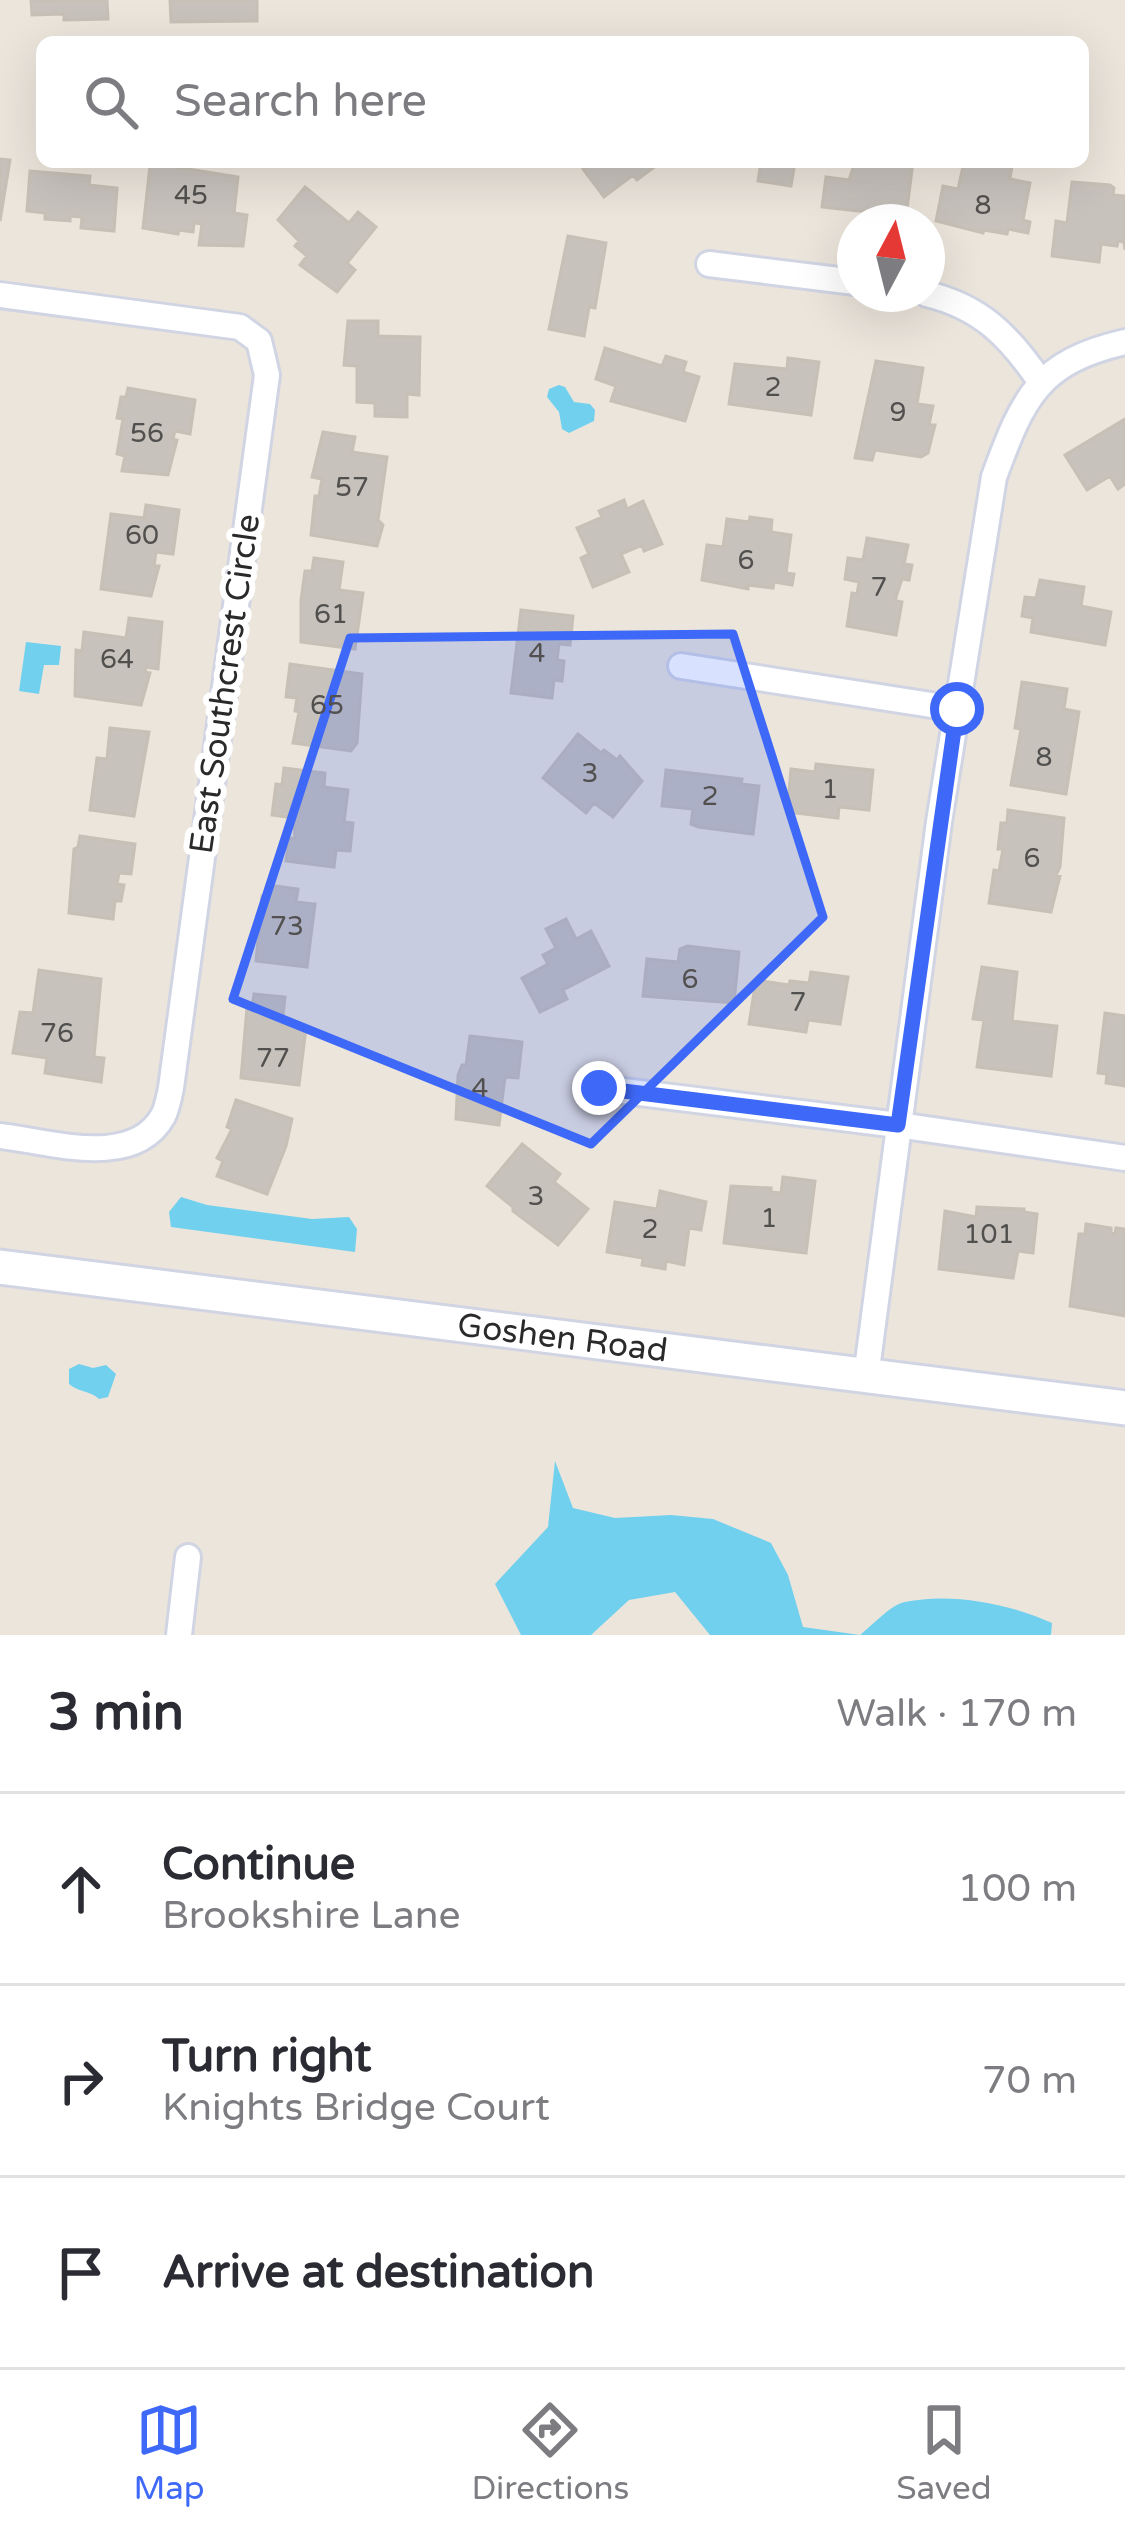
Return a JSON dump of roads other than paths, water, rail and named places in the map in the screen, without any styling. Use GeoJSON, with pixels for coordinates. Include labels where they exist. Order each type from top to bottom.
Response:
{"type":"FeatureCollection","features":[{"type":"Feature","properties":{"kind":"street"},"geometry":{"type":"LineString","coordinates":[[709,264],[837,280]]}},
{"type":"Feature","properties":{"kind":"street","name":"East Southcrest Circle"},"geometry":{"type":"LineString","coordinates":[[0,295],[240,327],[259,341],[267,375],[164,1116],[129,1146],[102,1148],[0,1136]]}},
{"type":"Feature","properties":{"kind":"street"},"geometry":{"type":"LineString","coordinates":[[945,299],[986,317],[1007,335],[1040,381]]}},
{"type":"Feature","properties":{"kind":"street"},"geometry":{"type":"LineString","coordinates":[[866,1377],[957,709],[994,477],[1011,432],[1040,381],[1077,357],[1125,342]]}},
{"type":"Feature","properties":{"kind":"street"},"geometry":{"type":"LineString","coordinates":[[681,666],[957,709]]}},
{"type":"Feature","properties":{"kind":"street"},"geometry":{"type":"LineString","coordinates":[[599,1088],[1125,1158]]}},
{"type":"Feature","properties":{"kind":"street","name":"Goshen Road"},"geometry":{"type":"LineString","coordinates":[[0,1267],[1125,1408]]}},
{"type":"Feature","properties":{"kind":"street"},"geometry":{"type":"LineString","coordinates":[[179,1635],[188,1557]]}},
{"type":"Feature","properties":{"kind":"water"},"geometry":{"type":"Polygon","coordinates":[[[559,385],[574,402],[590,404],[594,421],[569,433],[562,429],[559,412],[547,397],[549,389],[559,385]]]}},
{"type":"Feature","properties":{"kind":"water"},"geometry":{"type":"Polygon","coordinates":[[[26,642],[61,646],[59,665],[44,665],[39,694],[19,691],[26,642]]]}},
{"type":"Feature","properties":{"kind":"water"},"geometry":{"type":"Polygon","coordinates":[[[181,1197],[312,1219],[349,1217],[357,1229],[355,1252],[171,1227],[169,1212],[181,1197]]]}},
{"type":"Feature","properties":{"kind":"water"},"geometry":{"type":"Polygon","coordinates":[[[79,1364],[106,1365],[116,1374],[108,1397],[99,1399],[69,1384],[69,1369],[79,1364]]]}},
{"type":"Feature","properties":{"kind":"water"},"geometry":{"type":"Polygon","coordinates":[[[555,1461],[573,1508],[615,1518],[713,1519],[771,1543],[788,1575],[803,1627],[860,1635],[710,1635],[675,1592],[629,1600],[591,1635],[521,1635],[495,1584],[548,1527],[555,1461]]]}},
{"type":"Feature","properties":{"kind":"water"},"geometry":{"type":"Polygon","coordinates":[[[923,1599],[980,1602],[1052,1623],[1051,1635],[860,1635],[893,1607],[923,1599]]]}}]}
